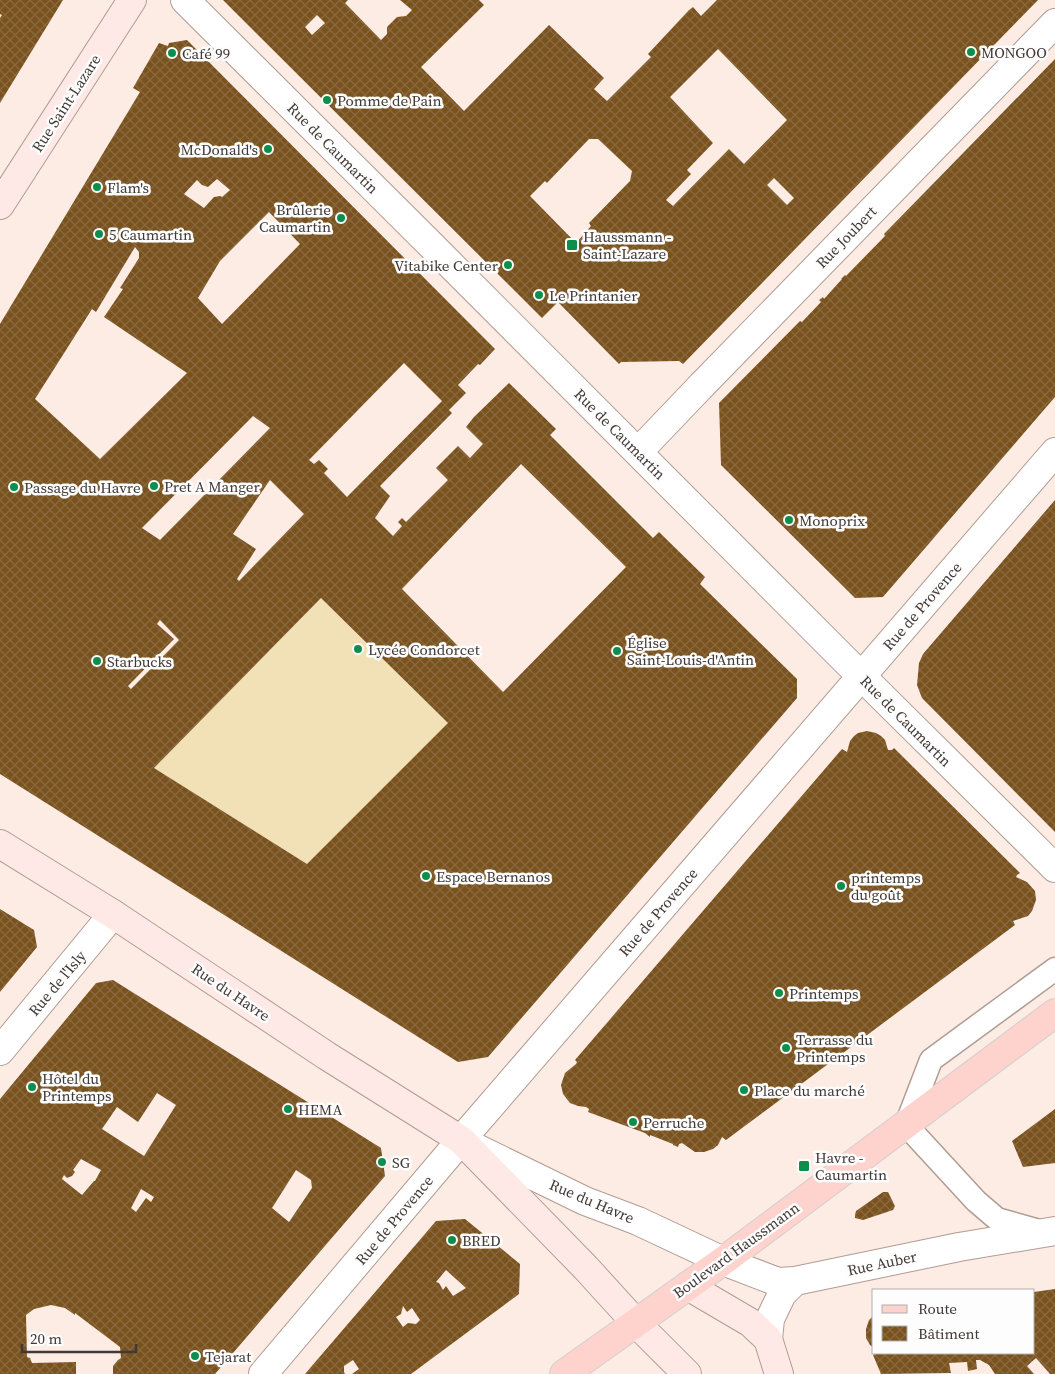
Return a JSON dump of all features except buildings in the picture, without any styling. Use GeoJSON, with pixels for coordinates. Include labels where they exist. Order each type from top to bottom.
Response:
{"type":"FeatureCollection","features":[{"type":"Feature","properties":{"kind":"main road","name":"Rue Saint-Lazare"},"geometry":{"type":"LineString","coordinates":[[0,205],[132,0]]}},
{"type":"Feature","properties":{"kind":"main road","name":"Rue du Havre"},"geometry":{"type":"LineString","coordinates":[[0,844],[113,914],[327,1056],[461,1140],[686,1374]]}},
{"type":"Feature","properties":{"kind":"main road","name":"Boulevard Haussmann"},"geometry":{"type":"LineString","coordinates":[[564,1374],[723,1261],[1055,1013]]}},
{"type":"Feature","properties":{"kind":"main road"},"geometry":{"type":"LineString","coordinates":[[688,1286],[751,1323],[768,1339],[779,1374]]}},
{"type":"Feature","properties":{"kind":"street","name":"Rue de Caumartin"},"geometry":{"type":"LineString","coordinates":[[185,0],[1055,868]]}},
{"type":"Feature","properties":{"kind":"street","name":"Rue Joubert"},"geometry":{"type":"LineString","coordinates":[[638,452],[1055,22]]}},
{"type":"Feature","properties":{"kind":"street","name":"Rue de Provence"},"geometry":{"type":"LineString","coordinates":[[263,1374],[461,1140],[1055,452]]}},
{"type":"Feature","properties":{"kind":"street","name":"Rue de l'Isly"},"geometry":{"type":"LineString","coordinates":[[0,1051],[113,914]]}},
{"type":"Feature","properties":{"kind":"street","name":"Rue du Havre"},"geometry":{"type":"LineString","coordinates":[[461,1140],[585,1201],[638,1221],[723,1261]]}},
{"type":"Feature","properties":{"kind":"street","name":"Rue Auber"},"geometry":{"type":"LineString","coordinates":[[723,1261],[778,1282],[958,1247],[1049,1232]]}},
{"type":"Feature","properties":{"kind":"street"},"geometry":{"type":"LineString","coordinates":[[768,1339],[770,1319],[782,1294],[795,1280]]}},
{"type":"Feature","properties":{"kind":"lane"},"geometry":{"type":"LineString","coordinates":[[906,1124],[931,1060],[1055,969]]}},
{"type":"Feature","properties":{"kind":"lane","name":"Rue Auber"},"geometry":{"type":"LineString","coordinates":[[906,1124],[976,1201],[997,1219],[1049,1232]]}},
{"type":"Feature","properties":{"kind":"shaded area"},"geometry":{"type":"Polygon","coordinates":[[[321,598],[448,723],[307,864],[154,768],[321,598]]]}},
{"type":"Feature","properties":{"kind":"place","name":"MONGOO"},"geometry":{"type":"Point","coordinates":[971,52]}},
{"type":"Feature","properties":{"kind":"place","name":"Café 99"},"geometry":{"type":"Point","coordinates":[172,53]}},
{"type":"Feature","properties":{"kind":"place","name":"Pomme de Pain"},"geometry":{"type":"Point","coordinates":[327,100]}},
{"type":"Feature","properties":{"kind":"place","name":"McDonald's"},"geometry":{"type":"Point","coordinates":[268,149]}},
{"type":"Feature","properties":{"kind":"place","name":"Flam's"},"geometry":{"type":"Point","coordinates":[97,187]}},
{"type":"Feature","properties":{"kind":"place","name":"Brûlerie Caumartin"},"geometry":{"type":"Point","coordinates":[341,218]}},
{"type":"Feature","properties":{"kind":"place","name":"5 Caumartin"},"geometry":{"type":"Point","coordinates":[99,234]}},
{"type":"Feature","properties":{"kind":"place","name":"Haussmann - Saint-Lazare"},"geometry":{"type":"Point","coordinates":[572,245]}},
{"type":"Feature","properties":{"kind":"place","name":"Vitabike Center"},"geometry":{"type":"Point","coordinates":[508,265]}},
{"type":"Feature","properties":{"kind":"place","name":"Le Printanier"},"geometry":{"type":"Point","coordinates":[539,295]}},
{"type":"Feature","properties":{"kind":"place","name":"Pret A Manger"},"geometry":{"type":"Point","coordinates":[154,486]}},
{"type":"Feature","properties":{"kind":"place","name":"Passage du Havre"},"geometry":{"type":"Point","coordinates":[14,487]}},
{"type":"Feature","properties":{"kind":"place","name":"Monoprix"},"geometry":{"type":"Point","coordinates":[789,520]}},
{"type":"Feature","properties":{"kind":"place","name":"Lycée Condorcet"},"geometry":{"type":"Point","coordinates":[358,649]}},
{"type":"Feature","properties":{"kind":"place","name":"Église Saint-Louis-d'Antin"},"geometry":{"type":"Point","coordinates":[617,651]}},
{"type":"Feature","properties":{"kind":"place","name":"Starbucks"},"geometry":{"type":"Point","coordinates":[97,661]}},
{"type":"Feature","properties":{"kind":"place","name":"Espace Bernanos"},"geometry":{"type":"Point","coordinates":[426,876]}},
{"type":"Feature","properties":{"kind":"place","name":"printemps du goût"},"geometry":{"type":"Point","coordinates":[841,886]}},
{"type":"Feature","properties":{"kind":"place","name":"Printemps"},"geometry":{"type":"Point","coordinates":[779,993]}},
{"type":"Feature","properties":{"kind":"place","name":"Terrasse du Printemps"},"geometry":{"type":"Point","coordinates":[786,1048]}},
{"type":"Feature","properties":{"kind":"place","name":"Hôtel du Printemps"},"geometry":{"type":"Point","coordinates":[32,1087]}},
{"type":"Feature","properties":{"kind":"place","name":"Place du marché"},"geometry":{"type":"Point","coordinates":[744,1090]}},
{"type":"Feature","properties":{"kind":"place","name":"HEMA"},"geometry":{"type":"Point","coordinates":[288,1109]}},
{"type":"Feature","properties":{"kind":"place","name":"Perruche"},"geometry":{"type":"Point","coordinates":[633,1122]}},
{"type":"Feature","properties":{"kind":"place","name":"SG"},"geometry":{"type":"Point","coordinates":[382,1162]}},
{"type":"Feature","properties":{"kind":"place","name":"Havre - Caumartin"},"geometry":{"type":"Point","coordinates":[804,1166]}},
{"type":"Feature","properties":{"kind":"place","name":"BRED"},"geometry":{"type":"Point","coordinates":[452,1240]}},
{"type":"Feature","properties":{"kind":"place","name":"Tejarat"},"geometry":{"type":"Point","coordinates":[195,1356]}}]}
